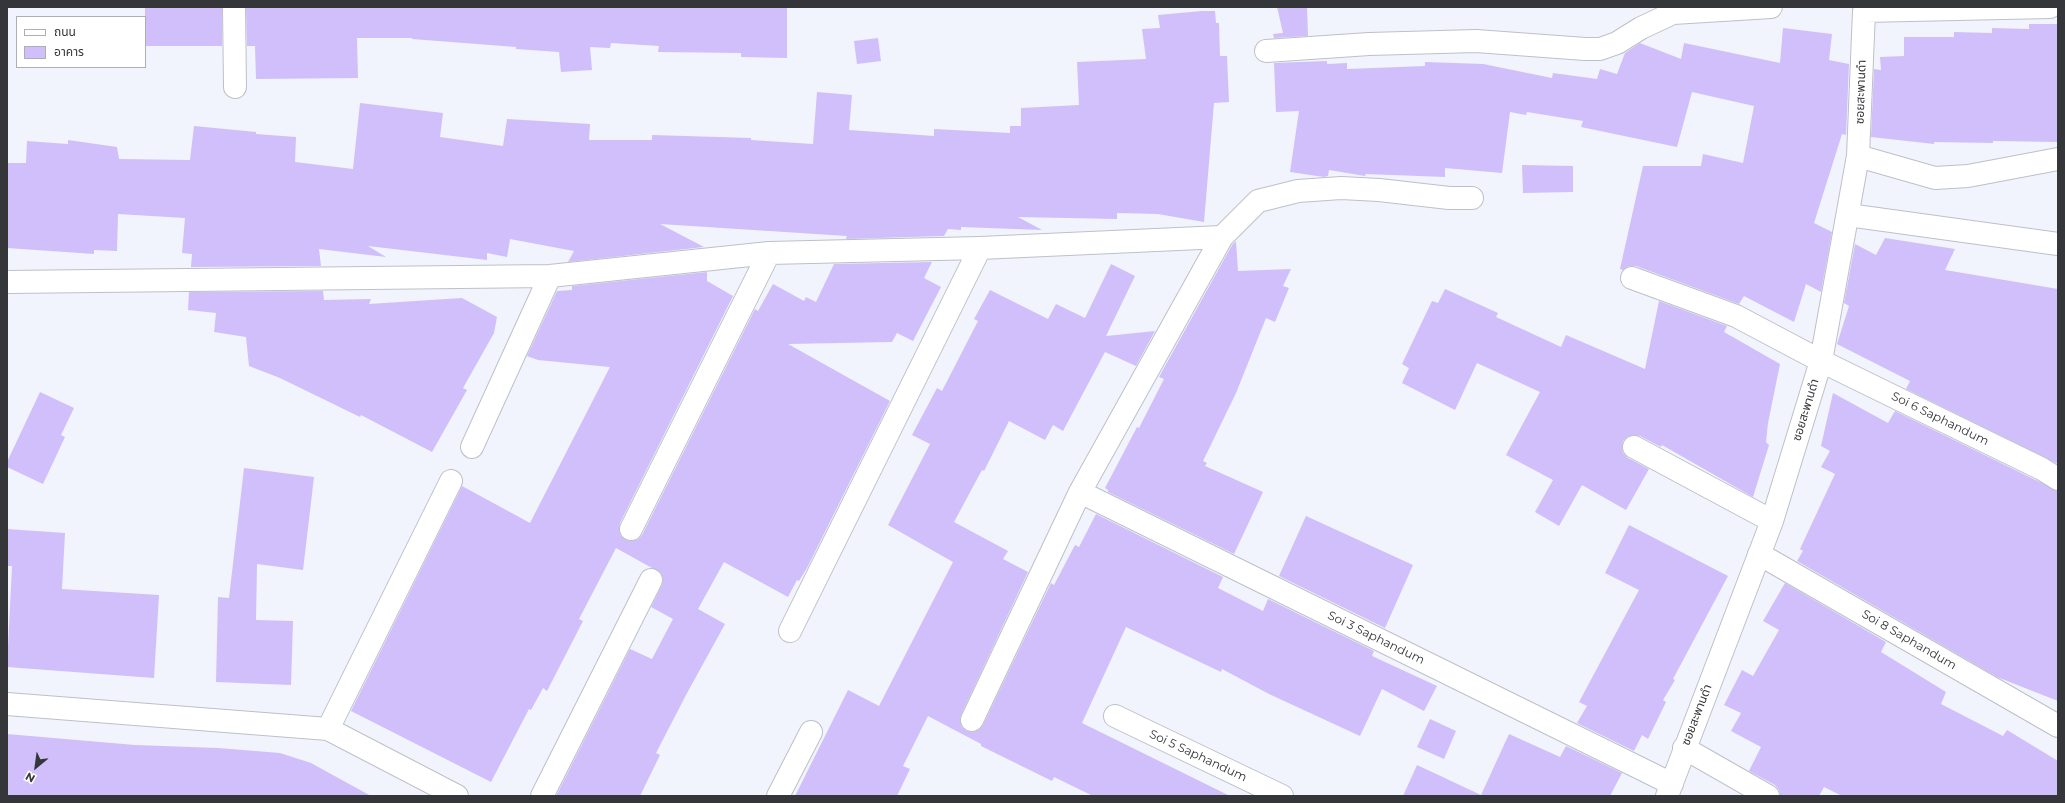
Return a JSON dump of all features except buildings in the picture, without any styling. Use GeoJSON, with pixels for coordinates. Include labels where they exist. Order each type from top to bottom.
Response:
{"type":"FeatureCollection","features":[{"type":"Feature","properties":{"kind":"street"},"geometry":{"type":"LineString","coordinates":[[234,7],[235,87]]}},
{"type":"Feature","properties":{"kind":"street"},"geometry":{"type":"LineString","coordinates":[[1266,51],[1369,44],[1476,41],[1600,49],[1617,43],[1641,28],[1673,13],[1771,7]]}},
{"type":"Feature","properties":{"kind":"street"},"geometry":{"type":"LineString","coordinates":[[1866,9],[2050,7]]}},
{"type":"Feature","properties":{"kind":"street","name":"ซอยสะพานดำ"},"geometry":{"type":"LineString","coordinates":[[1669,790],[1772,521],[1822,361],[1858,156],[1866,9]]}},
{"type":"Feature","properties":{"kind":"street"},"geometry":{"type":"LineString","coordinates":[[1858,156],[1935,178],[1968,176],[2058,159]]}},
{"type":"Feature","properties":{"kind":"street"},"geometry":{"type":"LineString","coordinates":[[972,720],[1080,492],[1222,237],[1258,202],[1298,191],[1342,188],[1379,190],[1449,198],[1472,198]]}},
{"type":"Feature","properties":{"kind":"street"},"geometry":{"type":"LineString","coordinates":[[1848,215],[2058,244]]}},
{"type":"Feature","properties":{"kind":"street"},"geometry":{"type":"LineString","coordinates":[[7,282],[550,276],[769,253],[980,248],[1222,237]]}},
{"type":"Feature","properties":{"kind":"street"},"geometry":{"type":"LineString","coordinates":[[790,631],[980,248]]}},
{"type":"Feature","properties":{"kind":"street"},"geometry":{"type":"LineString","coordinates":[[631,528],[769,253]]}},
{"type":"Feature","properties":{"kind":"street"},"geometry":{"type":"LineString","coordinates":[[472,447],[550,276]]}},
{"type":"Feature","properties":{"kind":"street","name":"Soi 6 Saphandum"},"geometry":{"type":"LineString","coordinates":[[1632,278],[1736,316],[1822,361],[2042,469],[2058,479]]}},
{"type":"Feature","properties":{"kind":"street"},"geometry":{"type":"LineString","coordinates":[[1634,447],[1772,521]]}},
{"type":"Feature","properties":{"kind":"street"},"geometry":{"type":"LineString","coordinates":[[328,729],[451,481]]}},
{"type":"Feature","properties":{"kind":"street","name":"Soi 3 Saphandum"},"geometry":{"type":"LineString","coordinates":[[1080,492],[1669,790]]}},
{"type":"Feature","properties":{"kind":"street","name":"Soi 8 Saphandum"},"geometry":{"type":"LineString","coordinates":[[1760,554],[2058,726]]}},
{"type":"Feature","properties":{"kind":"street"},"geometry":{"type":"LineString","coordinates":[[542,796],[651,580]]}},
{"type":"Feature","properties":{"kind":"street"},"geometry":{"type":"LineString","coordinates":[[7,704],[328,729],[457,796]]}},
{"type":"Feature","properties":{"kind":"street","name":"Soi 5 Saphandum"},"geometry":{"type":"LineString","coordinates":[[1115,716],[1282,796]]}},
{"type":"Feature","properties":{"kind":"street"},"geometry":{"type":"LineString","coordinates":[[778,796],[811,732]]}},
{"type":"Feature","properties":{"kind":"street"},"geometry":{"type":"LineString","coordinates":[[1684,748],[1768,796]]}}]}
